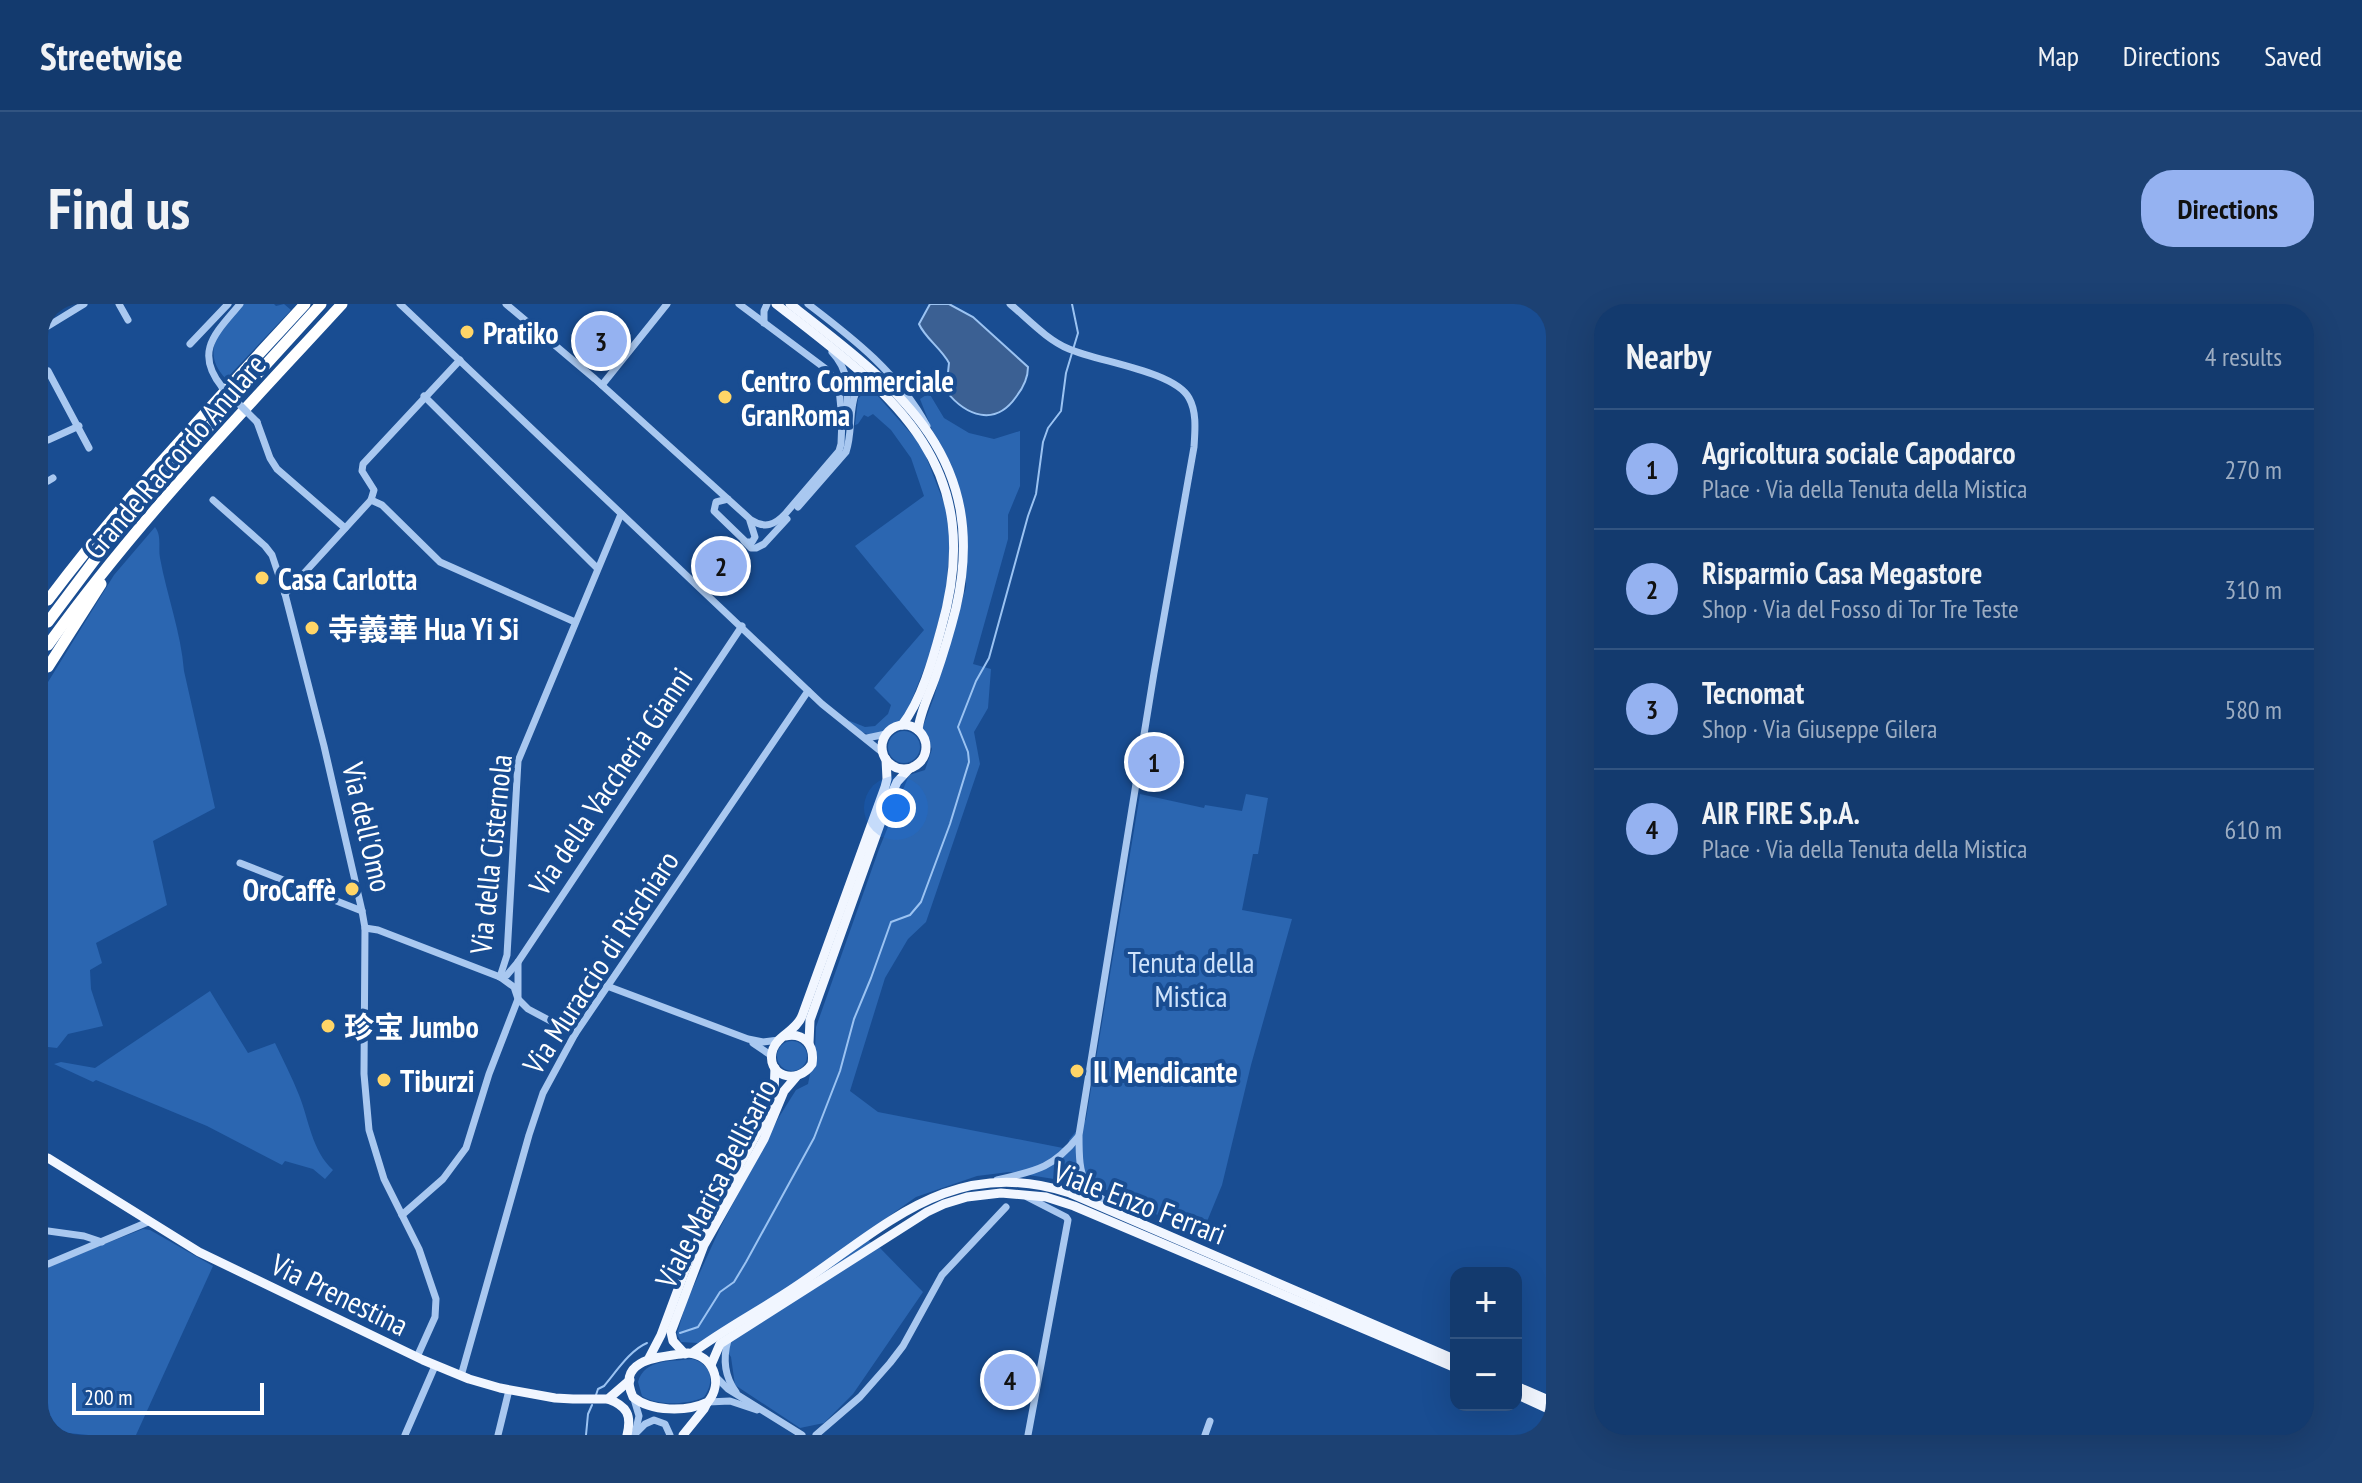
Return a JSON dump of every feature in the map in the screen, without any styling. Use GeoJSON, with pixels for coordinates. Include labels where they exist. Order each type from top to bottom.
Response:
{"type":"FeatureCollection","features":[{"type":"Feature","properties":{"kind":"highway"},"geometry":{"type":"LineString","coordinates":[[48,587],[305,304]]}},
{"type":"Feature","properties":{"kind":"highway","name":"Grande Raccordo Anulare"},"geometry":{"type":"LineString","coordinates":[[48,622],[126,518],[321,304]]}},
{"type":"Feature","properties":{"kind":"highway","name":"Grande Raccordo Anulare"},"geometry":{"type":"LineString","coordinates":[[48,645],[125,544],[342,304]]}},
{"type":"Feature","properties":{"kind":"highway"},"geometry":{"type":"LineString","coordinates":[[48,600],[89,544]]}},
{"type":"Feature","properties":{"kind":"highway"},"geometry":{"type":"LineString","coordinates":[[48,667],[125,544]]}},
{"type":"Feature","properties":{"kind":"main road"},"geometry":{"type":"LineString","coordinates":[[776,304],[790,310],[885,381],[916,415],[941,452],[953,478],[964,545],[963,566],[953,618],[918,730]]}},
{"type":"Feature","properties":{"kind":"main road"},"geometry":{"type":"LineString","coordinates":[[790,310],[860,370],[895,405],[922,441],[941,477],[950,508],[952,579],[944,618],[913,708],[902,725]]}},
{"type":"Feature","properties":{"kind":"main road"},"geometry":{"type":"LineString","coordinates":[[902,725],[918,730],[926,742],[924,756],[892,790],[810,1020],[812,1064],[796,1077],[785,1076],[775,1068],[772,1056],[774,1047],[796,1028],[802,1016],[885,787],[887,779],[882,747],[886,734],[902,725]]}},
{"type":"Feature","properties":{"kind":"main road"},"geometry":{"type":"LineString","coordinates":[[884,756],[895,767],[909,769]]}},
{"type":"Feature","properties":{"kind":"main road"},"geometry":{"type":"LineString","coordinates":[[782,1038],[798,1036],[809,1043]]}},
{"type":"Feature","properties":{"kind":"main road","name":"Viale Marisa Bellisario"},"geometry":{"type":"LineString","coordinates":[[649,1358],[661,1335],[693,1249],[766,1117],[774,1093],[775,1068]]}},
{"type":"Feature","properties":{"kind":"main road","name":"Viale Marisa Bellisario"},"geometry":{"type":"LineString","coordinates":[[688,1354],[673,1341],[671,1329],[695,1264],[764,1139],[784,1091],[796,1077]]}},
{"type":"Feature","properties":{"kind":"main road","name":"Via Prenestina"},"geometry":{"type":"LineString","coordinates":[[48,1158],[148,1222],[217,1261],[435,1366],[509,1390],[555,1398],[598,1399]]}},
{"type":"Feature","properties":{"kind":"main road","name":"Viale Enzo Ferrari"},"geometry":{"type":"LineString","coordinates":[[688,1354],[919,1203],[956,1188],[988,1182],[1061,1191],[1129,1217],[1450,1357]]}},
{"type":"Feature","properties":{"kind":"main road","name":"Viale Enzo Ferrari"},"geometry":{"type":"LineString","coordinates":[[711,1365],[718,1346],[927,1212],[986,1193],[1019,1193],[1074,1206],[1450,1365]]}},
{"type":"Feature","properties":{"kind":"main road"},"geometry":{"type":"LineString","coordinates":[[598,1399],[630,1380],[637,1366],[649,1358],[688,1354],[704,1358],[716,1377],[714,1392],[683,1435]]}},
{"type":"Feature","properties":{"kind":"main road"},"geometry":{"type":"LineString","coordinates":[[630,1380],[633,1397],[645,1405],[689,1407],[707,1402]]}},
{"type":"Feature","properties":{"kind":"main road"},"geometry":{"type":"LineString","coordinates":[[1522,1389],[1546,1399]]}},
{"type":"Feature","properties":{"kind":"main road"},"geometry":{"type":"LineString","coordinates":[[1522,1397],[1546,1408]]}},
{"type":"Feature","properties":{"kind":"main road"},"geometry":{"type":"LineString","coordinates":[[598,1399],[620,1404],[628,1412],[627,1435]]}},
{"type":"Feature","properties":{"kind":"street"},"geometry":{"type":"LineString","coordinates":[[48,326],[84,304]]}},
{"type":"Feature","properties":{"kind":"street"},"geometry":{"type":"LineString","coordinates":[[119,304],[128,320]]}},
{"type":"Feature","properties":{"kind":"street"},"geometry":{"type":"LineString","coordinates":[[190,344],[228,304]]}},
{"type":"Feature","properties":{"kind":"street"},"geometry":{"type":"LineString","coordinates":[[240,304],[217,331],[209,350],[210,367],[222,387],[257,422],[277,469],[345,528]]}},
{"type":"Feature","properties":{"kind":"street"},"geometry":{"type":"LineString","coordinates":[[400,304],[808,691],[884,756]]}},
{"type":"Feature","properties":{"kind":"street"},"geometry":{"type":"LineString","coordinates":[[506,304],[602,385],[749,519],[764,525],[777,522],[839,451],[845,439],[848,382],[843,366],[832,352],[802,328],[790,310]]}},
{"type":"Feature","properties":{"kind":"street"},"geometry":{"type":"LineString","coordinates":[[602,385],[667,304]]}},
{"type":"Feature","properties":{"kind":"street"},"geometry":{"type":"LineString","coordinates":[[739,304],[823,367],[836,382],[842,407],[839,451]]}},
{"type":"Feature","properties":{"kind":"street"},"geometry":{"type":"LineString","coordinates":[[764,323],[767,304]]}},
{"type":"Feature","properties":{"kind":"street"},"geometry":{"type":"LineString","coordinates":[[808,304],[863,347],[896,380],[917,408],[941,452]]}},
{"type":"Feature","properties":{"kind":"street"},"geometry":{"type":"LineString","coordinates":[[1010,304],[1060,345],[1152,374],[1175,385],[1190,399],[1193,411],[1195,432],[1079,1135],[1080,1170],[1086,1185],[1129,1217]]}},
{"type":"Feature","properties":{"kind":"street"},"geometry":{"type":"LineString","coordinates":[[285,594],[371,500],[374,490],[362,471],[362,465],[460,360]]}},
{"type":"Feature","properties":{"kind":"street"},"geometry":{"type":"LineString","coordinates":[[48,371],[89,448]]}},
{"type":"Feature","properties":{"kind":"street"},"geometry":{"type":"LineString","coordinates":[[728,499],[716,502],[714,511],[753,548],[764,544],[845,454],[853,402],[858,390],[873,389],[895,405]]}},
{"type":"Feature","properties":{"kind":"street"},"geometry":{"type":"LineString","coordinates":[[424,396],[597,568]]}},
{"type":"Feature","properties":{"kind":"street"},"geometry":{"type":"LineString","coordinates":[[48,440],[79,426]]}},
{"type":"Feature","properties":{"kind":"street","name":"Via dell'Omo"},"geometry":{"type":"LineString","coordinates":[[213,500],[269,551],[285,594],[324,746],[365,928],[363,1059],[366,1111],[374,1151],[430,1277],[437,1306],[417,1357]]}},
{"type":"Feature","properties":{"kind":"street"},"geometry":{"type":"LineString","coordinates":[[371,500],[382,505],[440,562],[575,622]]}},
{"type":"Feature","properties":{"kind":"street","name":"Via della Cisternola"},"geometry":{"type":"LineString","coordinates":[[500,977],[506,958],[518,761],[621,514]]}},
{"type":"Feature","properties":{"kind":"street"},"geometry":{"type":"LineString","coordinates":[[744,541],[752,542],[755,537],[749,519]]}},
{"type":"Feature","properties":{"kind":"street","name":"Via della Vaccheria Gianni"},"geometry":{"type":"LineString","coordinates":[[500,977],[505,976],[518,962],[742,626]]}},
{"type":"Feature","properties":{"kind":"street","name":"Via Muraccio di Rischiaro"},"geometry":{"type":"LineString","coordinates":[[461,1376],[543,1093],[575,1034],[808,691]]}},
{"type":"Feature","properties":{"kind":"street"},"geometry":{"type":"LineString","coordinates":[[865,738],[886,734]]}},
{"type":"Feature","properties":{"kind":"street"},"geometry":{"type":"LineString","coordinates":[[240,863],[362,911]]}},
{"type":"Feature","properties":{"kind":"street"},"geometry":{"type":"LineString","coordinates":[[365,928],[378,930],[500,977],[515,989],[518,999],[528,1009],[575,1034]]}},
{"type":"Feature","properties":{"kind":"street"},"geometry":{"type":"LineString","coordinates":[[402,1215],[452,1169],[466,1148],[489,1074],[518,999],[518,962],[506,958]]}},
{"type":"Feature","properties":{"kind":"street"},"geometry":{"type":"LineString","coordinates":[[607,986],[748,1039],[763,1042],[782,1038]]}},
{"type":"Feature","properties":{"kind":"street"},"geometry":{"type":"LineString","coordinates":[[748,1039],[772,1056]]}},
{"type":"Feature","properties":{"kind":"street"},"geometry":{"type":"LineString","coordinates":[[988,1182],[1050,1164],[1079,1135]]}},
{"type":"Feature","properties":{"kind":"street"},"geometry":{"type":"LineString","coordinates":[[1019,1193],[1068,1220],[1028,1435]]}},
{"type":"Feature","properties":{"kind":"street"},"geometry":{"type":"LineString","coordinates":[[816,1435],[860,1397],[890,1363],[903,1346],[942,1275],[1006,1207]]}},
{"type":"Feature","properties":{"kind":"street"},"geometry":{"type":"LineString","coordinates":[[48,1264],[148,1222]]}},
{"type":"Feature","properties":{"kind":"street"},"geometry":{"type":"LineString","coordinates":[[48,1231],[102,1242]]}},
{"type":"Feature","properties":{"kind":"street"},"geometry":{"type":"LineString","coordinates":[[728,1340],[724,1360],[730,1383],[737,1394]]}},
{"type":"Feature","properties":{"kind":"street"},"geometry":{"type":"LineString","coordinates":[[405,1435],[435,1366]]}},
{"type":"Feature","properties":{"kind":"street"},"geometry":{"type":"LineString","coordinates":[[716,1377],[728,1389],[802,1435]]}},
{"type":"Feature","properties":{"kind":"street"},"geometry":{"type":"LineString","coordinates":[[498,1435],[509,1390]]}},
{"type":"Feature","properties":{"kind":"street"},"geometry":{"type":"LineString","coordinates":[[633,1397],[639,1413],[634,1435]]}},
{"type":"Feature","properties":{"kind":"street"},"geometry":{"type":"LineString","coordinates":[[707,1402],[730,1401],[766,1413]]}},
{"type":"Feature","properties":{"kind":"street"},"geometry":{"type":"LineString","coordinates":[[634,1435],[654,1420],[665,1424],[670,1435]]}},
{"type":"Feature","properties":{"kind":"street"},"geometry":{"type":"LineString","coordinates":[[1205,1435],[1210,1421]]}},
{"type":"Feature","properties":{"kind":"green space"},"geometry":{"type":"Polygon","coordinates":[[[244,304],[284,304],[291,310],[226,379],[214,358],[214,348],[222,330],[244,304]]]}},
{"type":"Feature","properties":{"kind":"green space"},"geometry":{"type":"Polygon","coordinates":[[[864,392],[876,394],[922,446],[947,511],[950,538],[946,592],[930,654],[905,717],[882,733],[871,735],[847,723],[875,726],[888,714],[891,705],[874,688],[924,630],[855,546],[924,496],[911,458],[891,430],[873,414],[868,417],[864,415],[855,425],[858,399],[864,392]]]}},
{"type":"Feature","properties":{"kind":"green space","name":"Tenuta della Mistica"},"geometry":{"type":"Polygon","coordinates":[[[929,393],[944,418],[969,433],[994,439],[1020,431],[1020,486],[1008,515],[1008,539],[973,664],[991,669],[988,708],[974,732],[980,764],[926,922],[908,939],[885,978],[850,1091],[878,1112],[1068,1149],[1069,1140],[1086,1119],[1140,794],[1204,808],[1205,805],[1242,811],[1246,794],[1268,798],[1258,854],[1253,854],[1242,910],[1292,919],[1251,1065],[1222,1185],[1201,1236],[1096,1185],[1096,1178],[1080,1191],[1054,1179],[1009,1172],[977,1176],[916,1197],[861,1236],[880,1248],[923,1292],[853,1394],[824,1423],[800,1428],[735,1385],[731,1357],[714,1333],[698,1343],[681,1342],[677,1334],[686,1303],[721,1226],[779,1117],[796,1090],[808,1084],[816,1027],[879,849],[909,775],[925,770],[932,749],[922,729],[966,587],[964,512],[920,399],[929,393]]]}},
{"type":"Feature","properties":{"kind":"green space"},"geometry":{"type":"Polygon","coordinates":[[[155,527],[215,808],[153,841],[167,905],[96,943],[102,963],[90,970],[91,989],[103,1026],[68,1034],[57,1048],[48,1047],[48,682],[114,575],[155,527]]]}},
{"type":"Feature","properties":{"kind":"green space"},"geometry":{"type":"Polygon","coordinates":[[[904,731],[915,736],[920,747],[915,758],[904,763],[893,758],[888,747],[893,736],[904,731]]]}},
{"type":"Feature","properties":{"kind":"green space"},"geometry":{"type":"Polygon","coordinates":[[[210,991],[248,1053],[275,1043],[299,1095],[320,1154],[333,1170],[325,1179],[313,1169],[285,1161],[282,1165],[207,1126],[54,1064],[61,1062],[95,1068],[210,991]]]}},
{"type":"Feature","properties":{"kind":"green space"},"geometry":{"type":"Polygon","coordinates":[[[792,1041],[803,1045],[807,1056],[803,1067],[792,1071],[781,1067],[777,1056],[781,1045],[792,1041]]]}},
{"type":"Feature","properties":{"kind":"green space"},"geometry":{"type":"Polygon","coordinates":[[[143,1229],[213,1266],[136,1435],[48,1431],[48,1266],[143,1229]]]}},
{"type":"Feature","properties":{"kind":"green space"},"geometry":{"type":"Polygon","coordinates":[[[692,1359],[704,1365],[710,1374],[710,1385],[704,1397],[673,1403],[656,1402],[642,1396],[638,1382],[646,1369],[660,1363],[692,1359]]]}},
{"type":"Feature","properties":{"kind":"shaded area"},"geometry":{"type":"Polygon","coordinates":[[[930,304],[949,304],[973,317],[1028,367],[1023,386],[1008,406],[990,415],[981,415],[962,407],[946,391],[949,363],[919,324],[930,304]]]}},
{"type":"Feature","properties":{"kind":"waterway"},"geometry":{"type":"LineString","coordinates":[[680,1333],[698,1327],[720,1292],[734,1282],[746,1262],[814,1138],[891,922],[910,915],[921,902],[969,762],[958,727],[976,681],[989,658],[1036,494],[1043,442],[1048,428],[1061,411],[1066,373],[1078,333],[1072,304]]}},
{"type":"Feature","properties":{"kind":"waterway"},"geometry":{"type":"LineString","coordinates":[[596,1395],[629,1356],[647,1343]]}},
{"type":"Feature","properties":{"kind":"waterway"},"geometry":{"type":"LineString","coordinates":[[586,1435],[592,1405]]}},
{"type":"Feature","properties":{"kind":"place","name":"Pratiko"},"geometry":{"type":"Point","coordinates":[467,332]}},
{"type":"Feature","properties":{"kind":"place","name":"Tecnomat"},"geometry":{"type":"Point","coordinates":[601,341]}},
{"type":"Feature","properties":{"kind":"place","name":"Centro Commerciale GranRoma"},"geometry":{"type":"Point","coordinates":[725,397]}},
{"type":"Feature","properties":{"kind":"place","name":"Risparmio Casa Megastore"},"geometry":{"type":"Point","coordinates":[721,566]}},
{"type":"Feature","properties":{"kind":"place","name":"Casa Carlotta"},"geometry":{"type":"Point","coordinates":[262,578]}},
{"type":"Feature","properties":{"kind":"place","name":"寺義華 Hua Yi Si"},"geometry":{"type":"Point","coordinates":[312,628]}},
{"type":"Feature","properties":{"kind":"place","name":"Agricoltura sociale Capodarco"},"geometry":{"type":"Point","coordinates":[1154,762]}},
{"type":"Feature","properties":{"kind":"place","name":"OroCaffè"},"geometry":{"type":"Point","coordinates":[352,889]}},
{"type":"Feature","properties":{"kind":"place","name":"珍宝 Jumbo"},"geometry":{"type":"Point","coordinates":[328,1026]}},
{"type":"Feature","properties":{"kind":"place","name":"Il Mendicante"},"geometry":{"type":"Point","coordinates":[1077,1071]}},
{"type":"Feature","properties":{"kind":"place","name":"Tiburzi"},"geometry":{"type":"Point","coordinates":[384,1080]}},
{"type":"Feature","properties":{"kind":"place","name":"AIR FIRE S.p.A."},"geometry":{"type":"Point","coordinates":[1010,1380]}}]}
